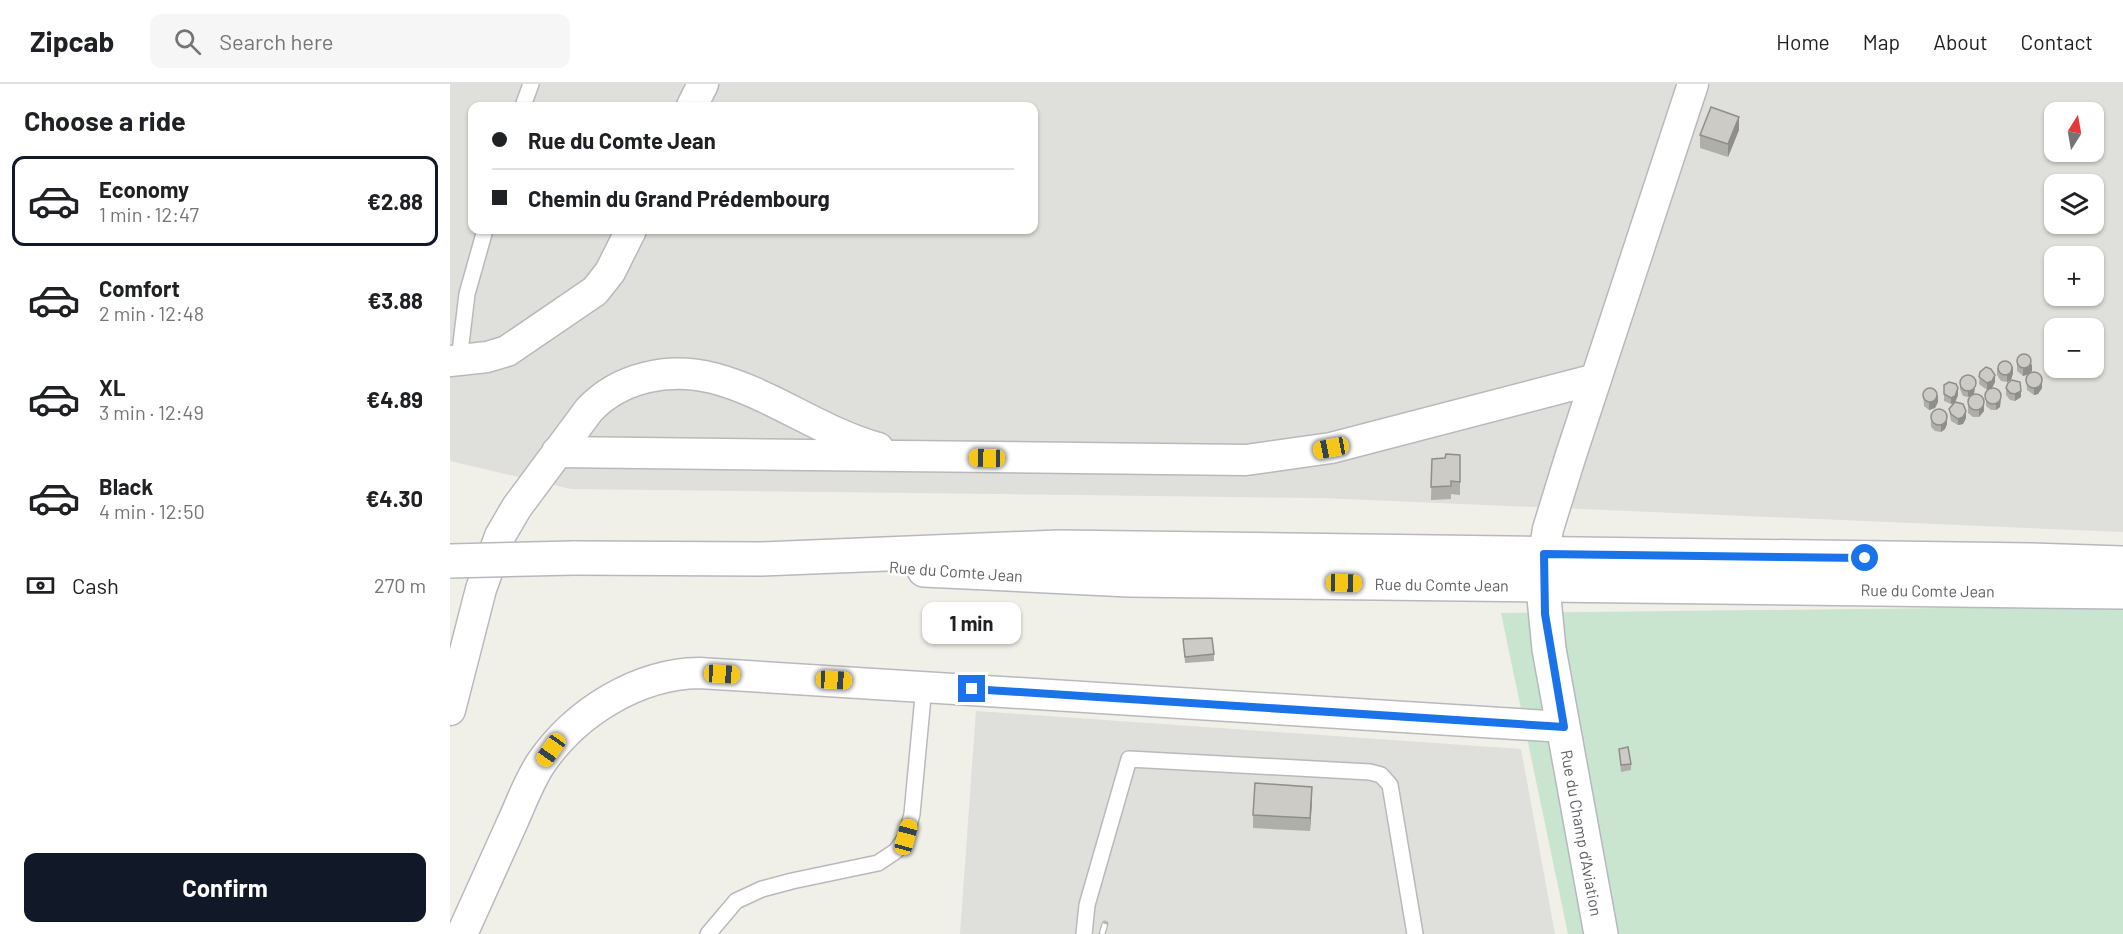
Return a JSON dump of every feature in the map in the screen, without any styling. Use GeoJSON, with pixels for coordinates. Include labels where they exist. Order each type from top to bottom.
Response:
{"type":"FeatureCollection","features":[{"type":"Feature","properties":{"kind":"main road","name":"Rue du Comte Jean"},"geometry":{"type":"LineString","coordinates":[[450,561],[573,558],[761,559],[1058,547],[2123,563]]}},
{"type":"Feature","properties":{"kind":"main road","name":"Rue du Champ d'Aviation"},"geometry":{"type":"LineString","coordinates":[[1544,554],[1545,614],[1549,649],[1601,934]]}},
{"type":"Feature","properties":{"kind":"main road","name":"Rue du Comte Jean"},"geometry":{"type":"LineString","coordinates":[[761,559],[1064,578],[2123,592]]}},
{"type":"Feature","properties":{"kind":"street"},"geometry":{"type":"LineString","coordinates":[[694,102],[703,84]]}},
{"type":"Feature","properties":{"kind":"street"},"geometry":{"type":"LineString","coordinates":[[1544,554],[1548,529],[1693,84]]}},
{"type":"Feature","properties":{"kind":"street"},"geometry":{"type":"LineString","coordinates":[[454,360],[487,357],[507,351],[595,291],[610,272],[629,234]]}},
{"type":"Feature","properties":{"kind":"street"},"geometry":{"type":"LineString","coordinates":[[450,710],[481,589],[497,543],[517,507],[557,452],[598,401],[620,386],[646,377],[681,375],[698,375],[724,381],[833,432],[867,445],[916,457]]}},
{"type":"Feature","properties":{"kind":"street"},"geometry":{"type":"LineString","coordinates":[[557,452],[1222,461],[1270,458],[1331,448],[1596,379]]}},
{"type":"Feature","properties":{"kind":"street"},"geometry":{"type":"LineString","coordinates":[[462,934],[532,778],[551,750],[574,727],[605,703],[651,680],[667,675],[691,673],[924,686],[1564,727]]}},
{"type":"Feature","properties":{"kind":"lane"},"geometry":{"type":"LineString","coordinates":[[524,102],[531,84]]}},
{"type":"Feature","properties":{"kind":"lane"},"geometry":{"type":"LineString","coordinates":[[454,360],[467,294],[484,234]]}},
{"type":"Feature","properties":{"kind":"lane"},"geometry":{"type":"LineString","coordinates":[[708,934],[736,901],[762,889],[878,862],[896,851],[906,837],[912,814],[924,686]]}},
{"type":"Feature","properties":{"kind":"lane"},"geometry":{"type":"LineString","coordinates":[[1084,934],[1087,905],[1129,759],[1370,772],[1381,775],[1390,785],[1415,934]]}},
{"type":"Feature","properties":{"kind":"shaded area"},"geometry":{"type":"Polygon","coordinates":[[[450,84],[2123,84],[2123,532],[1322,498],[571,489],[450,461],[450,84]]]}},
{"type":"Feature","properties":{"kind":"shaded area"},"geometry":{"type":"Polygon","coordinates":[[[976,711],[1521,749],[1555,934],[960,934],[976,711]]]}},
{"type":"Feature","properties":{"kind":"green space"},"geometry":{"type":"Polygon","coordinates":[[[2123,606],[2123,934],[1568,934],[1501,613],[2123,606]]]}},
{"type":"Feature","properties":{"kind":"building"},"geometry":{"type":"Polygon","coordinates":[[[1711,107],[1739,117],[1728,144],[1700,135],[1711,107]]]}},
{"type":"Feature","properties":{"kind":"building"},"geometry":{"type":"Polygon","coordinates":[[[2021,354],[2027,354],[2031,361],[2027,368],[2021,368],[2017,364],[2017,358],[2021,354]]]}},
{"type":"Feature","properties":{"kind":"building"},"geometry":{"type":"Polygon","coordinates":[[[2002,361],[2008,361],[2012,368],[2008,375],[2002,375],[1998,371],[1998,365],[2002,361]]]}},
{"type":"Feature","properties":{"kind":"building"},"geometry":{"type":"Polygon","coordinates":[[[1986,367],[1991,369],[1995,375],[1992,381],[1987,383],[1979,377],[1980,372],[1986,367]]]}},
{"type":"Feature","properties":{"kind":"building"},"geometry":{"type":"Polygon","coordinates":[[[2034,372],[2042,380],[2034,388],[2026,380],[2034,372]]]}},
{"type":"Feature","properties":{"kind":"building"},"geometry":{"type":"Polygon","coordinates":[[[1968,375],[1976,383],[1968,391],[1960,383],[1968,375]]]}},
{"type":"Feature","properties":{"kind":"building"},"geometry":{"type":"Polygon","coordinates":[[[2012,380],[2020,382],[2021,391],[2015,394],[2010,393],[2006,388],[2012,380]]]}},
{"type":"Feature","properties":{"kind":"building"},"geometry":{"type":"Polygon","coordinates":[[[1949,382],[1956,384],[1958,388],[1955,396],[1951,398],[1944,394],[1944,385],[1949,382]]]}},
{"type":"Feature","properties":{"kind":"building"},"geometry":{"type":"Polygon","coordinates":[[[1927,388],[1933,388],[1937,395],[1933,402],[1927,402],[1923,398],[1923,392],[1927,388]]]}},
{"type":"Feature","properties":{"kind":"building"},"geometry":{"type":"Polygon","coordinates":[[[1993,388],[2001,396],[1993,404],[1985,396],[1993,388]]]}},
{"type":"Feature","properties":{"kind":"building"},"geometry":{"type":"Polygon","coordinates":[[[1976,394],[1984,402],[1976,410],[1968,402],[1976,394]]]}},
{"type":"Feature","properties":{"kind":"building"},"geometry":{"type":"Polygon","coordinates":[[[1955,402],[1963,404],[1966,411],[1963,417],[1958,419],[1951,414],[1949,409],[1955,402]]]}},
{"type":"Feature","properties":{"kind":"building"},"geometry":{"type":"Polygon","coordinates":[[[1939,409],[1947,417],[1939,425],[1931,417],[1939,409]]]}},
{"type":"Feature","properties":{"kind":"building"},"geometry":{"type":"Polygon","coordinates":[[[1446,454],[1460,455],[1460,482],[1451,481],[1451,486],[1431,487],[1432,459],[1445,458],[1446,454]]]}},
{"type":"Feature","properties":{"kind":"building"},"geometry":{"type":"Polygon","coordinates":[[[1212,638],[1214,654],[1185,657],[1183,639],[1212,638]]]}},
{"type":"Feature","properties":{"kind":"building"},"geometry":{"type":"Polygon","coordinates":[[[1628,747],[1631,764],[1621,765],[1619,749],[1628,747]]]}},
{"type":"Feature","properties":{"kind":"building"},"geometry":{"type":"Polygon","coordinates":[[[1255,783],[1312,787],[1310,818],[1253,815],[1255,783]]]}},
{"type":"Feature","properties":{"kind":"railway"},"geometry":{"type":"LineString","coordinates":[[1102,934],[1105,924]]}},
{"type":"Feature","properties":{"kind":"route"},"geometry":{"type":"LineString","coordinates":[[972,689],[1564,727],[1549,649],[1544,598],[1544,554],[1865,558]]}}]}
